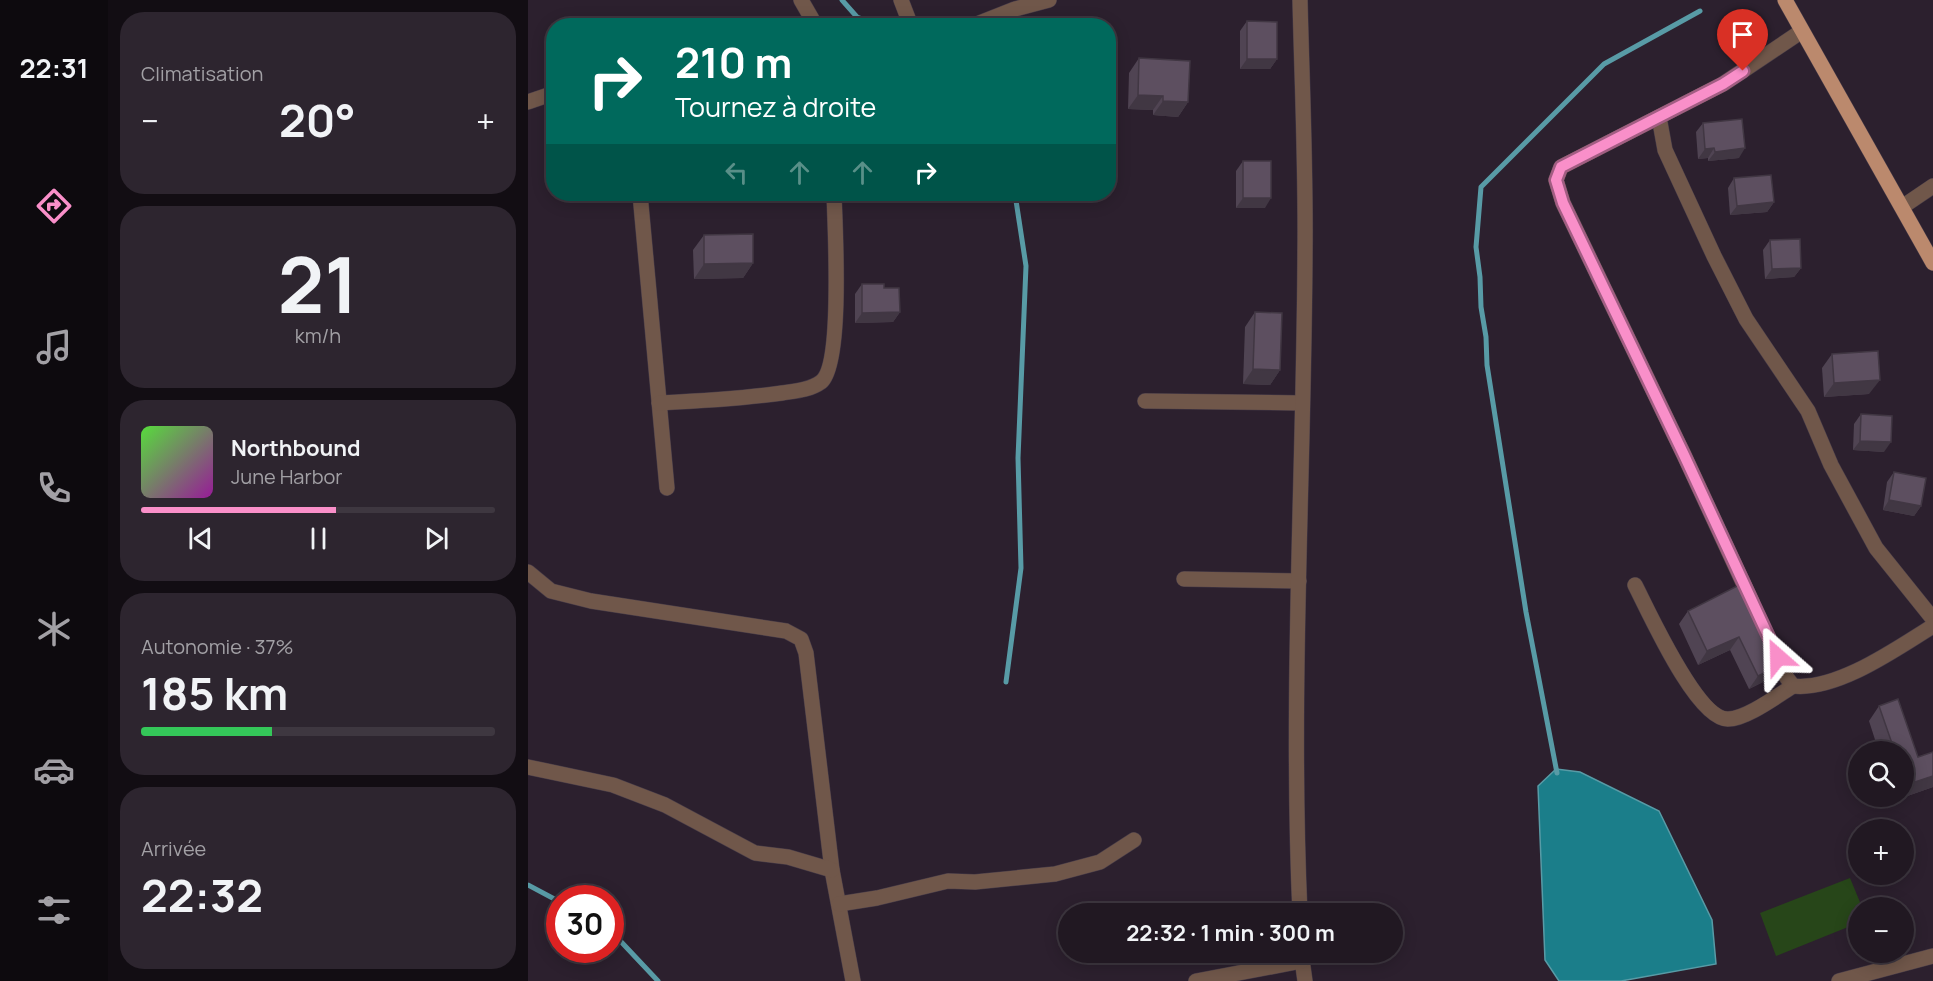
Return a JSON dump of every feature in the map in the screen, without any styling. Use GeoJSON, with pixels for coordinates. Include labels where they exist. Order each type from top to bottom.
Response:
{"type":"FeatureCollection","features":[{"type":"Feature","properties":{"kind":"main road"},"geometry":{"type":"LineString","coordinates":[[1785,0],[1933,263]]}},
{"type":"Feature","properties":{"kind":"street"},"geometry":{"type":"LineString","coordinates":[[801,0],[811,18]]}},
{"type":"Feature","properties":{"kind":"street"},"geometry":{"type":"LineString","coordinates":[[901,0],[908,18]]}},
{"type":"Feature","properties":{"kind":"street"},"geometry":{"type":"LineString","coordinates":[[993,18],[1049,0]]}},
{"type":"Feature","properties":{"kind":"street"},"geometry":{"type":"LineString","coordinates":[[1299,903],[1296,838],[1296,748],[1305,251],[1300,0]]}},
{"type":"Feature","properties":{"kind":"street"},"geometry":{"type":"LineString","coordinates":[[1758,614],[1563,203],[1556,180],[1561,167],[1723,84],[1802,31]]}},
{"type":"Feature","properties":{"kind":"street"},"geometry":{"type":"LineString","coordinates":[[528,102],[546,96]]}},
{"type":"Feature","properties":{"kind":"street"},"geometry":{"type":"LineString","coordinates":[[1659,117],[1665,150],[1746,319],[1808,411],[1831,465],[1876,548],[1933,619]]}},
{"type":"Feature","properties":{"kind":"street"},"geometry":{"type":"LineString","coordinates":[[1902,207],[1933,186]]}},
{"type":"Feature","properties":{"kind":"street"},"geometry":{"type":"LineString","coordinates":[[641,201],[667,488]]}},
{"type":"Feature","properties":{"kind":"street"},"geometry":{"type":"LineString","coordinates":[[659,403],[752,397],[808,389],[823,381],[829,368],[837,312],[834,201]]}},
{"type":"Feature","properties":{"kind":"street"},"geometry":{"type":"LineString","coordinates":[[1145,400],[1302,403]]}},
{"type":"Feature","properties":{"kind":"street"},"geometry":{"type":"LineString","coordinates":[[528,572],[551,591],[591,601],[786,631],[801,639],[806,653],[832,870],[853,981]]}},
{"type":"Feature","properties":{"kind":"street"},"geometry":{"type":"LineString","coordinates":[[1184,579],[1299,581]]}},
{"type":"Feature","properties":{"kind":"street"},"geometry":{"type":"LineString","coordinates":[[1635,585],[1690,689],[1709,711],[1721,719],[1730,720],[1756,710],[1793,686],[1803,687],[1829,683],[1878,659],[1933,626]]}},
{"type":"Feature","properties":{"kind":"street"},"geometry":{"type":"LineString","coordinates":[[1767,635],[1793,686]]}},
{"type":"Feature","properties":{"kind":"street"},"geometry":{"type":"LineString","coordinates":[[528,767],[613,785],[665,805],[755,854],[788,858],[832,870]]}},
{"type":"Feature","properties":{"kind":"street"},"geometry":{"type":"LineString","coordinates":[[839,904],[877,898],[948,880],[975,882],[1055,874],[1100,862],[1134,840]]}},
{"type":"Feature","properties":{"kind":"street"},"geometry":{"type":"LineString","coordinates":[[1839,981],[1933,956]]}},
{"type":"Feature","properties":{"kind":"street"},"geometry":{"type":"LineString","coordinates":[[1196,981],[1275,963]]}},
{"type":"Feature","properties":{"kind":"street"},"geometry":{"type":"LineString","coordinates":[[1302,963],[1305,981]]}},
{"type":"Feature","properties":{"kind":"green space"},"geometry":{"type":"Polygon","coordinates":[[[1848,879],[1848,885],[1853,885],[1858,897],[1848,897],[1848,927],[1776,956],[1760,913],[1848,879]]]}},
{"type":"Feature","properties":{"kind":"water"},"geometry":{"type":"Polygon","coordinates":[[[1556,769],[1580,772],[1659,811],[1712,920],[1716,964],[1621,981],[1559,981],[1545,960],[1538,786],[1556,769]]]}},
{"type":"Feature","properties":{"kind":"building"},"geometry":{"type":"Polygon","coordinates":[[[1247,21],[1277,22],[1277,59],[1247,59],[1247,21]]]}},
{"type":"Feature","properties":{"kind":"building"},"geometry":{"type":"Polygon","coordinates":[[[1139,58],[1190,61],[1188,102],[1163,101],[1163,96],[1138,95],[1139,58]]]}},
{"type":"Feature","properties":{"kind":"building"},"geometry":{"type":"Polygon","coordinates":[[[1742,119],[1745,148],[1715,152],[1714,148],[1705,149],[1703,123],[1742,119]]]}},
{"type":"Feature","properties":{"kind":"building"},"geometry":{"type":"Polygon","coordinates":[[[1243,161],[1271,161],[1271,198],[1243,198],[1243,161]]]}},
{"type":"Feature","properties":{"kind":"building"},"geometry":{"type":"Polygon","coordinates":[[[1771,175],[1774,202],[1737,206],[1734,178],[1771,175]]]}},
{"type":"Feature","properties":{"kind":"building"},"geometry":{"type":"Polygon","coordinates":[[[753,234],[753,263],[704,264],[704,235],[753,234]]]}},
{"type":"Feature","properties":{"kind":"building"},"geometry":{"type":"Polygon","coordinates":[[[1800,239],[1801,268],[1772,269],[1770,240],[1800,239]]]}},
{"type":"Feature","properties":{"kind":"building"},"geometry":{"type":"Polygon","coordinates":[[[862,284],[884,284],[884,288],[899,288],[900,312],[862,313],[862,284]]]}},
{"type":"Feature","properties":{"kind":"building"},"geometry":{"type":"Polygon","coordinates":[[[1255,312],[1282,313],[1280,370],[1253,369],[1255,312]]]}},
{"type":"Feature","properties":{"kind":"building"},"geometry":{"type":"Polygon","coordinates":[[[1878,351],[1880,380],[1834,383],[1832,354],[1878,351]]]}},
{"type":"Feature","properties":{"kind":"building"},"geometry":{"type":"Polygon","coordinates":[[[1861,414],[1892,416],[1891,442],[1860,441],[1861,414]]]}},
{"type":"Feature","properties":{"kind":"building"},"geometry":{"type":"Polygon","coordinates":[[[1894,472],[1926,478],[1921,506],[1889,500],[1894,472]]]}},
{"type":"Feature","properties":{"kind":"building"},"geometry":{"type":"Polygon","coordinates":[[[1745,582],[1784,663],[1758,676],[1739,637],[1707,651],[1688,611],[1745,582]]]}},
{"type":"Feature","properties":{"kind":"building"},"geometry":{"type":"Polygon","coordinates":[[[1898,699],[1912,741],[1891,741],[1879,706],[1898,699]]]}},
{"type":"Feature","properties":{"kind":"building"},"geometry":{"type":"Polygon","coordinates":[[[1914,745],[1918,757],[1933,752],[1933,776],[1914,782],[1914,745]]]}},
{"type":"Feature","properties":{"kind":"waterway"},"geometry":{"type":"LineString","coordinates":[[842,0],[860,18]]}},
{"type":"Feature","properties":{"kind":"waterway"},"geometry":{"type":"LineString","coordinates":[[1557,773],[1526,612],[1487,365],[1476,247],[1481,187],[1604,64],[1700,11]]}},
{"type":"Feature","properties":{"kind":"waterway"},"geometry":{"type":"LineString","coordinates":[[1006,682],[1021,568],[1018,458],[1026,266],[1016,201]]}},
{"type":"Feature","properties":{"kind":"waterway"},"geometry":{"type":"LineString","coordinates":[[528,885],[546,895]]}},
{"type":"Feature","properties":{"kind":"waterway"},"geometry":{"type":"LineString","coordinates":[[624,945],[658,981]]}},
{"type":"Feature","properties":{"kind":"route"},"geometry":{"type":"LineString","coordinates":[[1743,71],[1723,84],[1561,167],[1556,180],[1563,203],[1778,657]]}}]}
